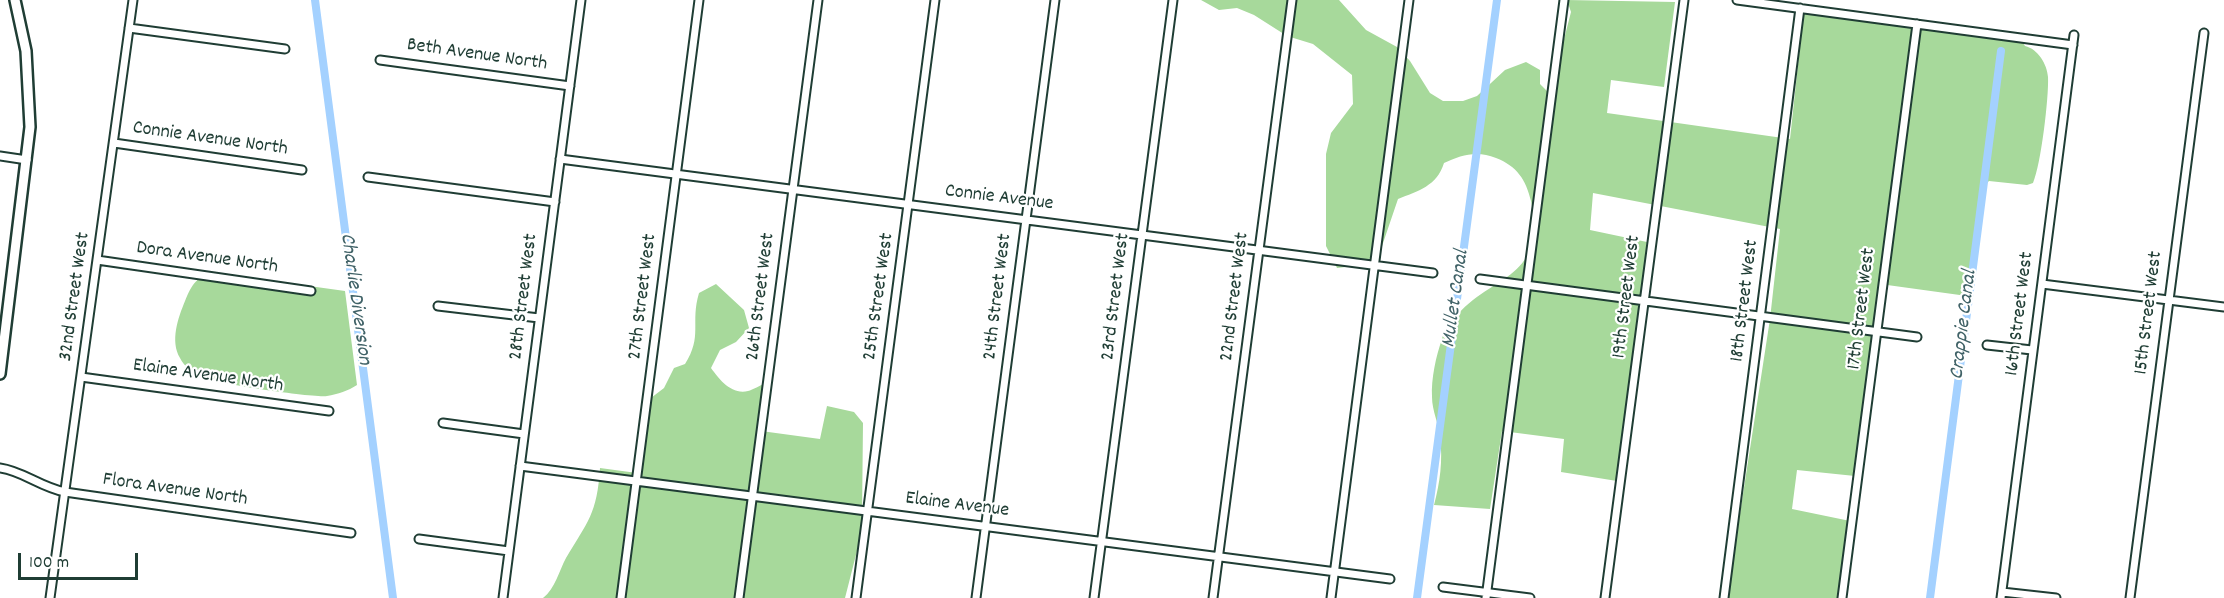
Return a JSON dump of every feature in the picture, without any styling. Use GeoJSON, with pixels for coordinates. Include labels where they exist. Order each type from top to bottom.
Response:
{"type":"FeatureCollection","features":[{"type":"Feature","properties":{"kind":"street"},"geometry":{"type":"LineString","coordinates":[[0,374],[27,160],[29,79],[22,29],[15,0]]}},
{"type":"Feature","properties":{"kind":"street","name":"32nd Street West"},"geometry":{"type":"LineString","coordinates":[[50,598],[133,0]]}},
{"type":"Feature","properties":{"kind":"street","name":"28th Street West"},"geometry":{"type":"LineString","coordinates":[[503,598],[581,0]]}},
{"type":"Feature","properties":{"kind":"street","name":"27th Street West"},"geometry":{"type":"LineString","coordinates":[[621,598],[699,0]]}},
{"type":"Feature","properties":{"kind":"street","name":"26th Street West"},"geometry":{"type":"LineString","coordinates":[[739,598],[818,0]]}},
{"type":"Feature","properties":{"kind":"street","name":"25th Street West"},"geometry":{"type":"LineString","coordinates":[[856,598],[935,0]]}},
{"type":"Feature","properties":{"kind":"street","name":"24th Street West"},"geometry":{"type":"LineString","coordinates":[[976,598],[1055,0]]}},
{"type":"Feature","properties":{"kind":"street","name":"23rd Street West"},"geometry":{"type":"LineString","coordinates":[[1094,598],[1173,0]]}},
{"type":"Feature","properties":{"kind":"street","name":"22nd Street West"},"geometry":{"type":"LineString","coordinates":[[1213,598],[1292,0]]}},
{"type":"Feature","properties":{"kind":"street"},"geometry":{"type":"LineString","coordinates":[[1331,598],[1409,0]]}},
{"type":"Feature","properties":{"kind":"street"},"geometry":{"type":"LineString","coordinates":[[1487,595],[1564,0]]}},
{"type":"Feature","properties":{"kind":"street","name":"19th Street West"},"geometry":{"type":"LineString","coordinates":[[1605,598],[1684,0]]}},
{"type":"Feature","properties":{"kind":"street"},"geometry":{"type":"LineString","coordinates":[[1737,0],[2073,45]]}},
{"type":"Feature","properties":{"kind":"street","name":"18th Street West"},"geometry":{"type":"LineString","coordinates":[[1724,598],[1800,8]]}},
{"type":"Feature","properties":{"kind":"street","name":"17th Street West"},"geometry":{"type":"LineString","coordinates":[[1842,598],[1917,24]]}},
{"type":"Feature","properties":{"kind":"street"},"geometry":{"type":"LineString","coordinates":[[129,28],[285,49]]}},
{"type":"Feature","properties":{"kind":"street","name":"15th Street West"},"geometry":{"type":"LineString","coordinates":[[2130,598],[2204,33]]}},
{"type":"Feature","properties":{"kind":"street","name":"16th Street West"},"geometry":{"type":"LineString","coordinates":[[2002,595],[2074,35]]}},
{"type":"Feature","properties":{"kind":"street","name":"Beth Avenue North"},"geometry":{"type":"LineString","coordinates":[[381,60],[570,86]]}},
{"type":"Feature","properties":{"kind":"street","name":"Connie Avenue North"},"geometry":{"type":"LineString","coordinates":[[114,143],[302,170]]}},
{"type":"Feature","properties":{"kind":"street"},"geometry":{"type":"LineString","coordinates":[[0,156],[27,160]]}},
{"type":"Feature","properties":{"kind":"street","name":"Connie Avenue"},"geometry":{"type":"LineString","coordinates":[[560,159],[1433,273]]}},
{"type":"Feature","properties":{"kind":"street"},"geometry":{"type":"LineString","coordinates":[[368,177],[555,202]]}},
{"type":"Feature","properties":{"kind":"street","name":"Dora Avenue North"},"geometry":{"type":"LineString","coordinates":[[97,260],[311,291]]}},
{"type":"Feature","properties":{"kind":"street"},"geometry":{"type":"LineString","coordinates":[[1480,279],[1917,337]]}},
{"type":"Feature","properties":{"kind":"street"},"geometry":{"type":"LineString","coordinates":[[2042,284],[2224,308]]}},
{"type":"Feature","properties":{"kind":"street"},"geometry":{"type":"LineString","coordinates":[[438,306],[539,318]]}},
{"type":"Feature","properties":{"kind":"street"},"geometry":{"type":"LineString","coordinates":[[1987,345],[2032,350]]}},
{"type":"Feature","properties":{"kind":"street","name":"Elaine Avenue North"},"geometry":{"type":"LineString","coordinates":[[81,377],[329,411]]}},
{"type":"Feature","properties":{"kind":"street"},"geometry":{"type":"LineString","coordinates":[[443,423],[524,434]]}},
{"type":"Feature","properties":{"kind":"street","name":"Elaine Avenue"},"geometry":{"type":"LineString","coordinates":[[520,466],[1390,579]]}},
{"type":"Feature","properties":{"kind":"street","name":"Flora Avenue North"},"geometry":{"type":"LineString","coordinates":[[0,468],[17,472],[40,486],[65,492],[351,533]]}},
{"type":"Feature","properties":{"kind":"street"},"geometry":{"type":"LineString","coordinates":[[419,539],[509,551]]}},
{"type":"Feature","properties":{"kind":"street"},"geometry":{"type":"LineString","coordinates":[[1443,587],[1487,595],[1530,598]]}},
{"type":"Feature","properties":{"kind":"street"},"geometry":{"type":"LineString","coordinates":[[2002,595],[2056,598]]}},
{"type":"Feature","properties":{"kind":"green space"},"geometry":{"type":"Polygon","coordinates":[[[1201,0],[1339,0],[1366,30],[1397,47],[1410,61],[1430,93],[1443,101],[1463,101],[1477,96],[1505,70],[1526,62],[1540,70],[1540,84],[1550,94],[1571,12],[1567,0],[1675,2],[1664,87],[1611,80],[1607,113],[1790,139],[1804,9],[2020,38],[2025,46],[2034,50],[2046,67],[2048,87],[2042,147],[2033,183],[2027,185],[1989,181],[1986,184],[1967,296],[1880,284],[1868,405],[1855,476],[1797,470],[1792,509],[1855,522],[1844,598],[1727,598],[1770,319],[1780,229],[1593,193],[1590,230],[1647,242],[1617,481],[1561,472],[1564,439],[1502,431],[1490,509],[1434,505],[1441,454],[1432,390],[1434,368],[1440,346],[1451,323],[1465,307],[1511,274],[1522,263],[1531,248],[1534,228],[1531,201],[1526,187],[1510,165],[1496,158],[1476,154],[1450,160],[1444,163],[1437,177],[1426,187],[1398,199],[1381,249],[1362,265],[1337,268],[1326,246],[1326,154],[1331,133],[1353,104],[1352,75],[1313,44],[1287,36],[1254,15],[1237,8],[1219,10],[1201,0]]]}},
{"type":"Feature","properties":{"kind":"green space"},"geometry":{"type":"Polygon","coordinates":[[[216,273],[345,291],[357,385],[339,393],[318,396],[223,383],[200,377],[191,371],[177,351],[175,337],[178,322],[193,285],[200,278],[216,273]]]}},
{"type":"Feature","properties":{"kind":"green space"},"geometry":{"type":"Polygon","coordinates":[[[716,284],[744,310],[749,328],[736,342],[720,350],[711,368],[726,385],[736,391],[748,391],[766,383],[761,431],[820,439],[827,406],[854,412],[863,423],[862,517],[858,547],[845,598],[543,598],[554,585],[594,507],[600,468],[637,473],[647,401],[664,388],[674,368],[685,364],[694,345],[699,293],[716,284]]]}},
{"type":"Feature","properties":{"kind":"waterway","name":"Charlie Diversion"},"geometry":{"type":"LineString","coordinates":[[315,0],[393,598]]}},
{"type":"Feature","properties":{"kind":"waterway","name":"Mullet Canal"},"geometry":{"type":"LineString","coordinates":[[1417,598],[1497,0]]}},
{"type":"Feature","properties":{"kind":"waterway","name":"Crappie Canal"},"geometry":{"type":"LineString","coordinates":[[1930,598],[2001,51]]}}]}
